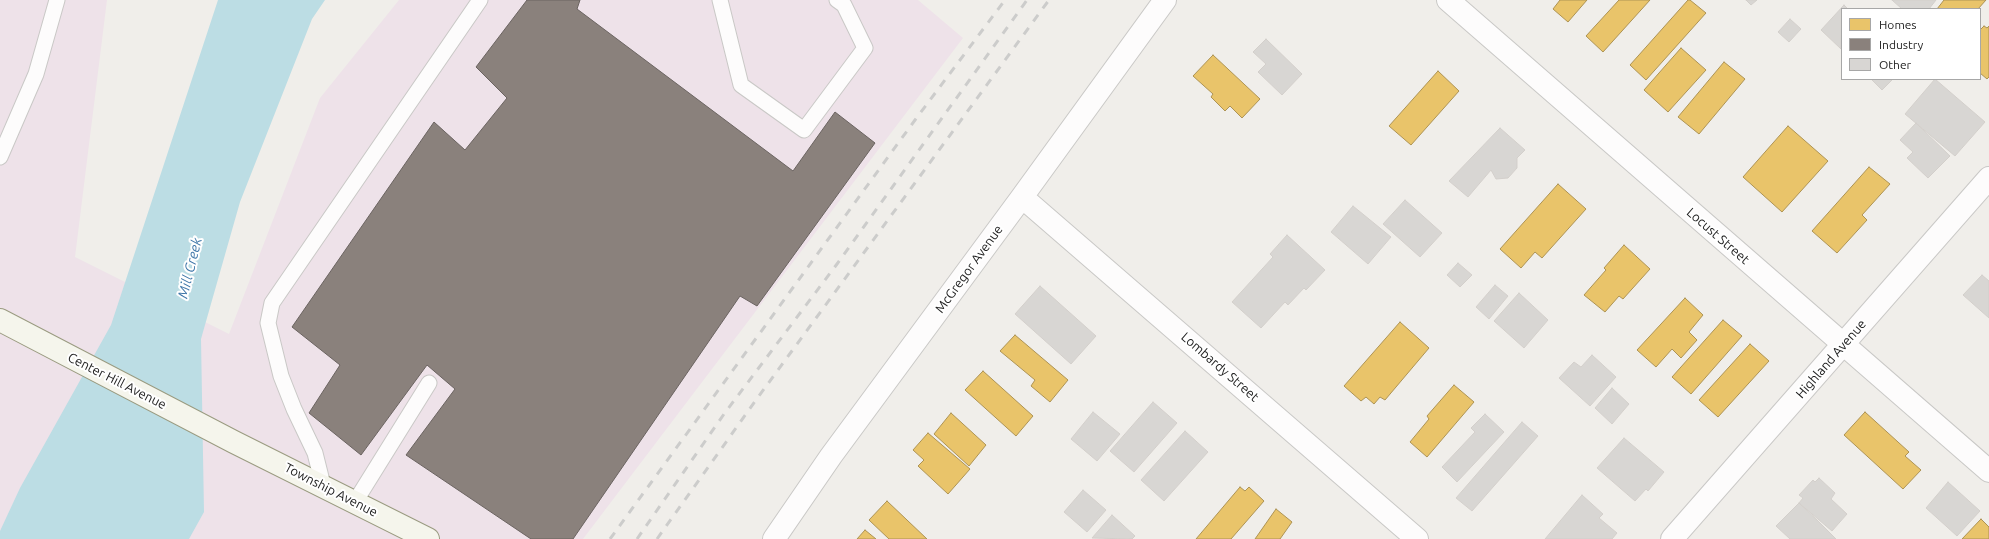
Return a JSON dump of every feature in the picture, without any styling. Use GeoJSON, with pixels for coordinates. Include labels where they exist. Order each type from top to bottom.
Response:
{"type":"FeatureCollection","features":[{"type":"Feature","properties":{"kind":"main road","name":"Center Hill Avenue"},"geometry":{"type":"LineString","coordinates":[[0,320],[234,442]]}},
{"type":"Feature","properties":{"kind":"main road","name":"Township Avenue"},"geometry":{"type":"LineString","coordinates":[[234,442],[428,539]]}},
{"type":"Feature","properties":{"kind":"street","name":"McGregor Avenue"},"geometry":{"type":"LineString","coordinates":[[774,539],[831,456],[1165,0]]}},
{"type":"Feature","properties":{"kind":"street","name":"Locust Street"},"geometry":{"type":"LineString","coordinates":[[1448,0],[1989,471]]}},
{"type":"Feature","properties":{"kind":"street","name":"Highland Avenue"},"geometry":{"type":"LineString","coordinates":[[1672,539],[1989,178]]}},
{"type":"Feature","properties":{"kind":"street","name":"Lombardy Street"},"geometry":{"type":"LineString","coordinates":[[1022,197],[1417,539]]}},
{"type":"Feature","properties":{"kind":"lane"},"geometry":{"type":"LineString","coordinates":[[0,157],[36,74],[57,0]]}},
{"type":"Feature","properties":{"kind":"lane"},"geometry":{"type":"LineString","coordinates":[[322,485],[315,453],[294,409],[281,376],[268,323],[272,303],[480,0]]}},
{"type":"Feature","properties":{"kind":"lane"},"geometry":{"type":"LineString","coordinates":[[720,0],[741,85],[804,130],[865,48],[844,5],[837,0]]}},
{"type":"Feature","properties":{"kind":"lane"},"geometry":{"type":"LineString","coordinates":[[355,502],[429,383]]}},
{"type":"Feature","properties":{"kind":"shaded area"},"geometry":{"type":"Polygon","coordinates":[[[0,0],[107,0],[75,257],[229,334],[320,98],[399,0],[918,0],[963,38],[583,539],[0,539],[0,0]]]}},
{"type":"Feature","properties":{"kind":"water","name":"Mill Creek"},"geometry":{"type":"Polygon","coordinates":[[[218,0],[325,0],[312,19],[240,202],[201,339],[204,512],[189,539],[0,539],[0,531],[20,488],[111,325],[218,0]]]}},
{"type":"Feature","properties":{"kind":"building: Homes"},"geometry":{"type":"Polygon","coordinates":[[[1560,0],[1587,0],[1568,22],[1553,9],[1560,0]]]}},
{"type":"Feature","properties":{"kind":"building: Homes"},"geometry":{"type":"Polygon","coordinates":[[[1619,0],[1650,0],[1603,52],[1586,36],[1619,0]]]}},
{"type":"Feature","properties":{"kind":"building: Homes"},"geometry":{"type":"Polygon","coordinates":[[[1688,0],[1706,13],[1646,80],[1630,65],[1688,0]]]}},
{"type":"Feature","properties":{"kind":"building: Homes"},"geometry":{"type":"Polygon","coordinates":[[[1944,0],[1986,0],[1979,8],[1938,8],[1944,0]]]}},
{"type":"Feature","properties":{"kind":"building: Homes"},"geometry":{"type":"Polygon","coordinates":[[[1984,26],[1987,28],[1989,26],[1989,77],[1987,79],[1981,74],[1981,29],[1984,26]]]}},
{"type":"Feature","properties":{"kind":"building: Homes"},"geometry":{"type":"Polygon","coordinates":[[[1681,48],[1706,70],[1668,112],[1644,90],[1681,48]]]}},
{"type":"Feature","properties":{"kind":"building: Homes"},"geometry":{"type":"Polygon","coordinates":[[[1213,55],[1260,99],[1242,118],[1230,106],[1225,111],[1211,97],[1213,94],[1193,76],[1213,55]]]}},
{"type":"Feature","properties":{"kind":"building: Homes"},"geometry":{"type":"Polygon","coordinates":[[[1724,62],[1745,79],[1699,134],[1678,117],[1724,62]]]}},
{"type":"Feature","properties":{"kind":"building: Homes"},"geometry":{"type":"Polygon","coordinates":[[[1438,71],[1459,91],[1411,145],[1389,126],[1438,71]]]}},
{"type":"Feature","properties":{"kind":"building: Homes"},"geometry":{"type":"Polygon","coordinates":[[[1788,126],[1828,161],[1782,212],[1743,177],[1788,126]]]}},
{"type":"Feature","properties":{"kind":"building: Homes"},"geometry":{"type":"Polygon","coordinates":[[[1869,167],[1890,184],[1862,215],[1867,220],[1837,253],[1812,231],[1869,167]]]}},
{"type":"Feature","properties":{"kind":"building: Homes"},"geometry":{"type":"Polygon","coordinates":[[[1558,184],[1586,209],[1542,258],[1535,252],[1521,268],[1500,249],[1558,184]]]}},
{"type":"Feature","properties":{"kind":"building: Homes"},"geometry":{"type":"Polygon","coordinates":[[[1624,245],[1650,269],[1623,299],[1619,296],[1605,312],[1584,295],[1606,270],[1604,268],[1624,245]]]}},
{"type":"Feature","properties":{"kind":"building: Homes"},"geometry":{"type":"Polygon","coordinates":[[[1685,298],[1703,315],[1689,332],[1697,340],[1681,358],[1672,349],[1656,367],[1637,350],[1685,298]]]}},
{"type":"Feature","properties":{"kind":"building: Homes"},"geometry":{"type":"Polygon","coordinates":[[[1723,320],[1742,336],[1691,394],[1672,377],[1723,320]]]}},
{"type":"Feature","properties":{"kind":"building: Homes"},"geometry":{"type":"Polygon","coordinates":[[[1400,322],[1429,348],[1385,400],[1380,397],[1374,404],[1366,397],[1361,401],[1344,386],[1400,322]]]}},
{"type":"Feature","properties":{"kind":"building: Homes"},"geometry":{"type":"Polygon","coordinates":[[[1015,335],[1068,380],[1050,402],[1031,386],[1035,380],[1000,351],[1015,335]]]}},
{"type":"Feature","properties":{"kind":"building: Homes"},"geometry":{"type":"Polygon","coordinates":[[[1750,344],[1769,361],[1718,417],[1699,400],[1750,344]]]}},
{"type":"Feature","properties":{"kind":"building: Homes"},"geometry":{"type":"Polygon","coordinates":[[[983,371],[1033,416],[1016,436],[965,390],[983,371]]]}},
{"type":"Feature","properties":{"kind":"building: Homes"},"geometry":{"type":"Polygon","coordinates":[[[1454,385],[1474,402],[1427,457],[1410,442],[1429,419],[1427,416],[1454,385]]]}},
{"type":"Feature","properties":{"kind":"building: Homes"},"geometry":{"type":"Polygon","coordinates":[[[1865,412],[1909,452],[1905,456],[1921,470],[1903,489],[1844,435],[1865,412]]]}},
{"type":"Feature","properties":{"kind":"building: Homes"},"geometry":{"type":"Polygon","coordinates":[[[951,413],[986,445],[969,466],[934,434],[951,413]]]}},
{"type":"Feature","properties":{"kind":"building: Homes"},"geometry":{"type":"Polygon","coordinates":[[[928,433],[970,469],[948,494],[918,466],[924,460],[913,450],[928,433]]]}},
{"type":"Feature","properties":{"kind":"building: Homes"},"geometry":{"type":"Polygon","coordinates":[[[1240,487],[1245,491],[1249,487],[1264,501],[1231,539],[1196,539],[1240,487]]]}},
{"type":"Feature","properties":{"kind":"building: Homes"},"geometry":{"type":"Polygon","coordinates":[[[887,501],[927,539],[889,539],[869,520],[887,501]]]}},
{"type":"Feature","properties":{"kind":"building: Homes"},"geometry":{"type":"Polygon","coordinates":[[[1276,509],[1292,522],[1280,539],[1255,539],[1276,509]]]}},
{"type":"Feature","properties":{"kind":"building: Homes"},"geometry":{"type":"Polygon","coordinates":[[[1981,519],[1989,527],[1989,539],[1962,539],[1981,519]]]}},
{"type":"Feature","properties":{"kind":"building: Homes"},"geometry":{"type":"Polygon","coordinates":[[[865,530],[876,539],[857,539],[865,530]]]}},
{"type":"Feature","properties":{"kind":"building: Industry"},"geometry":{"type":"Polygon","coordinates":[[[527,0],[580,0],[577,9],[793,171],[835,112],[875,143],[757,306],[740,296],[573,539],[531,539],[406,455],[455,389],[427,365],[361,455],[309,413],[340,365],[292,327],[434,122],[465,150],[507,98],[476,67],[527,0]]]}},
{"type":"Feature","properties":{"kind":"building: Other"},"geometry":{"type":"Polygon","coordinates":[[[1746,0],[1757,0],[1751,5],[1746,0]]]}},
{"type":"Feature","properties":{"kind":"building: Other"},"geometry":{"type":"Polygon","coordinates":[[[1892,0],[1936,0],[1930,8],[1901,8],[1892,0]]]}},
{"type":"Feature","properties":{"kind":"building: Other"},"geometry":{"type":"Polygon","coordinates":[[[1841,8],[1841,49],[1821,30],[1841,8]]]}},
{"type":"Feature","properties":{"kind":"building: Other"},"geometry":{"type":"Polygon","coordinates":[[[1790,19],[1801,29],[1789,42],[1778,32],[1790,19]]]}},
{"type":"Feature","properties":{"kind":"building: Other"},"geometry":{"type":"Polygon","coordinates":[[[1266,39],[1302,74],[1282,95],[1258,72],[1266,64],[1253,52],[1266,39]]]}},
{"type":"Feature","properties":{"kind":"building: Other"},"geometry":{"type":"Polygon","coordinates":[[[1872,80],[1892,80],[1882,90],[1872,80]]]}},
{"type":"Feature","properties":{"kind":"building: Other"},"geometry":{"type":"Polygon","coordinates":[[[1934,80],[1936,80],[1985,122],[1955,156],[1905,114],[1934,80]]]}},
{"type":"Feature","properties":{"kind":"building: Other"},"geometry":{"type":"Polygon","coordinates":[[[1916,123],[1950,156],[1928,178],[1907,158],[1913,152],[1900,140],[1916,123]]]}},
{"type":"Feature","properties":{"kind":"building: Other"},"geometry":{"type":"Polygon","coordinates":[[[1500,128],[1525,150],[1517,158],[1517,168],[1508,178],[1496,179],[1491,170],[1468,197],[1449,181],[1500,128]]]}},
{"type":"Feature","properties":{"kind":"building: Other"},"geometry":{"type":"Polygon","coordinates":[[[1405,200],[1442,233],[1420,257],[1383,224],[1405,200]]]}},
{"type":"Feature","properties":{"kind":"building: Other"},"geometry":{"type":"Polygon","coordinates":[[[1353,206],[1391,237],[1368,264],[1331,232],[1353,206]]]}},
{"type":"Feature","properties":{"kind":"building: Other"},"geometry":{"type":"Polygon","coordinates":[[[1287,235],[1325,270],[1306,290],[1304,288],[1288,305],[1285,302],[1261,328],[1232,302],[1273,257],[1270,254],[1287,235]]]}},
{"type":"Feature","properties":{"kind":"building: Other"},"geometry":{"type":"Polygon","coordinates":[[[1458,263],[1472,275],[1460,287],[1447,275],[1458,263]]]}},
{"type":"Feature","properties":{"kind":"building: Other"},"geometry":{"type":"Polygon","coordinates":[[[1982,275],[1989,281],[1989,318],[1963,295],[1982,275]]]}},
{"type":"Feature","properties":{"kind":"building: Other"},"geometry":{"type":"Polygon","coordinates":[[[1495,285],[1508,296],[1489,319],[1476,307],[1495,285]]]}},
{"type":"Feature","properties":{"kind":"building: Other"},"geometry":{"type":"Polygon","coordinates":[[[1040,286],[1096,336],[1071,364],[1015,314],[1040,286]]]}},
{"type":"Feature","properties":{"kind":"building: Other"},"geometry":{"type":"Polygon","coordinates":[[[1519,293],[1548,320],[1524,348],[1494,321],[1519,293]]]}},
{"type":"Feature","properties":{"kind":"building: Other"},"geometry":{"type":"Polygon","coordinates":[[[1592,355],[1616,377],[1590,406],[1559,378],[1574,362],[1581,367],[1592,355]]]}},
{"type":"Feature","properties":{"kind":"building: Other"},"geometry":{"type":"Polygon","coordinates":[[[1612,388],[1629,404],[1612,424],[1595,408],[1612,388]]]}},
{"type":"Feature","properties":{"kind":"building: Other"},"geometry":{"type":"Polygon","coordinates":[[[1153,402],[1177,423],[1134,472],[1110,451],[1153,402]]]}},
{"type":"Feature","properties":{"kind":"building: Other"},"geometry":{"type":"Polygon","coordinates":[[[1093,412],[1120,434],[1097,461],[1071,439],[1093,412]]]}},
{"type":"Feature","properties":{"kind":"building: Other"},"geometry":{"type":"Polygon","coordinates":[[[1485,414],[1504,432],[1457,482],[1442,467],[1475,432],[1471,428],[1485,414]]]}},
{"type":"Feature","properties":{"kind":"building: Other"},"geometry":{"type":"Polygon","coordinates":[[[1522,422],[1538,436],[1472,511],[1456,498],[1522,422]]]}},
{"type":"Feature","properties":{"kind":"building: Other"},"geometry":{"type":"Polygon","coordinates":[[[1185,431],[1208,452],[1164,501],[1141,480],[1185,431]]]}},
{"type":"Feature","properties":{"kind":"building: Other"},"geometry":{"type":"Polygon","coordinates":[[[1624,438],[1664,472],[1648,491],[1646,489],[1635,501],[1597,468],[1624,438]]]}},
{"type":"Feature","properties":{"kind":"building: Other"},"geometry":{"type":"Polygon","coordinates":[[[1819,478],[1835,493],[1831,499],[1847,514],[1832,531],[1799,503],[1803,498],[1799,495],[1813,480],[1815,482],[1819,478]]]}},
{"type":"Feature","properties":{"kind":"building: Other"},"geometry":{"type":"Polygon","coordinates":[[[1948,482],[1980,511],[1957,536],[1926,508],[1948,482]]]}},
{"type":"Feature","properties":{"kind":"building: Other"},"geometry":{"type":"Polygon","coordinates":[[[1083,490],[1106,510],[1087,532],[1064,512],[1083,490]]]}},
{"type":"Feature","properties":{"kind":"building: Other"},"geometry":{"type":"Polygon","coordinates":[[[1582,495],[1603,514],[1599,518],[1617,533],[1612,539],[1545,539],[1582,495]]]}},
{"type":"Feature","properties":{"kind":"building: Other"},"geometry":{"type":"Polygon","coordinates":[[[1799,503],[1836,539],[1790,539],[1776,526],[1799,503]]]}},
{"type":"Feature","properties":{"kind":"building: Other"},"geometry":{"type":"Polygon","coordinates":[[[1112,515],[1135,536],[1132,539],[1092,538],[1112,515]]]}},
{"type":"Feature","properties":{"kind":"railway"},"geometry":{"type":"LineString","coordinates":[[610,539],[915,120],[1005,0]]}},
{"type":"Feature","properties":{"kind":"railway"},"geometry":{"type":"LineString","coordinates":[[637,539],[724,414],[837,264],[1027,0]]}},
{"type":"Feature","properties":{"kind":"railway"},"geometry":{"type":"LineString","coordinates":[[657,539],[756,400],[1049,0]]}}]}
